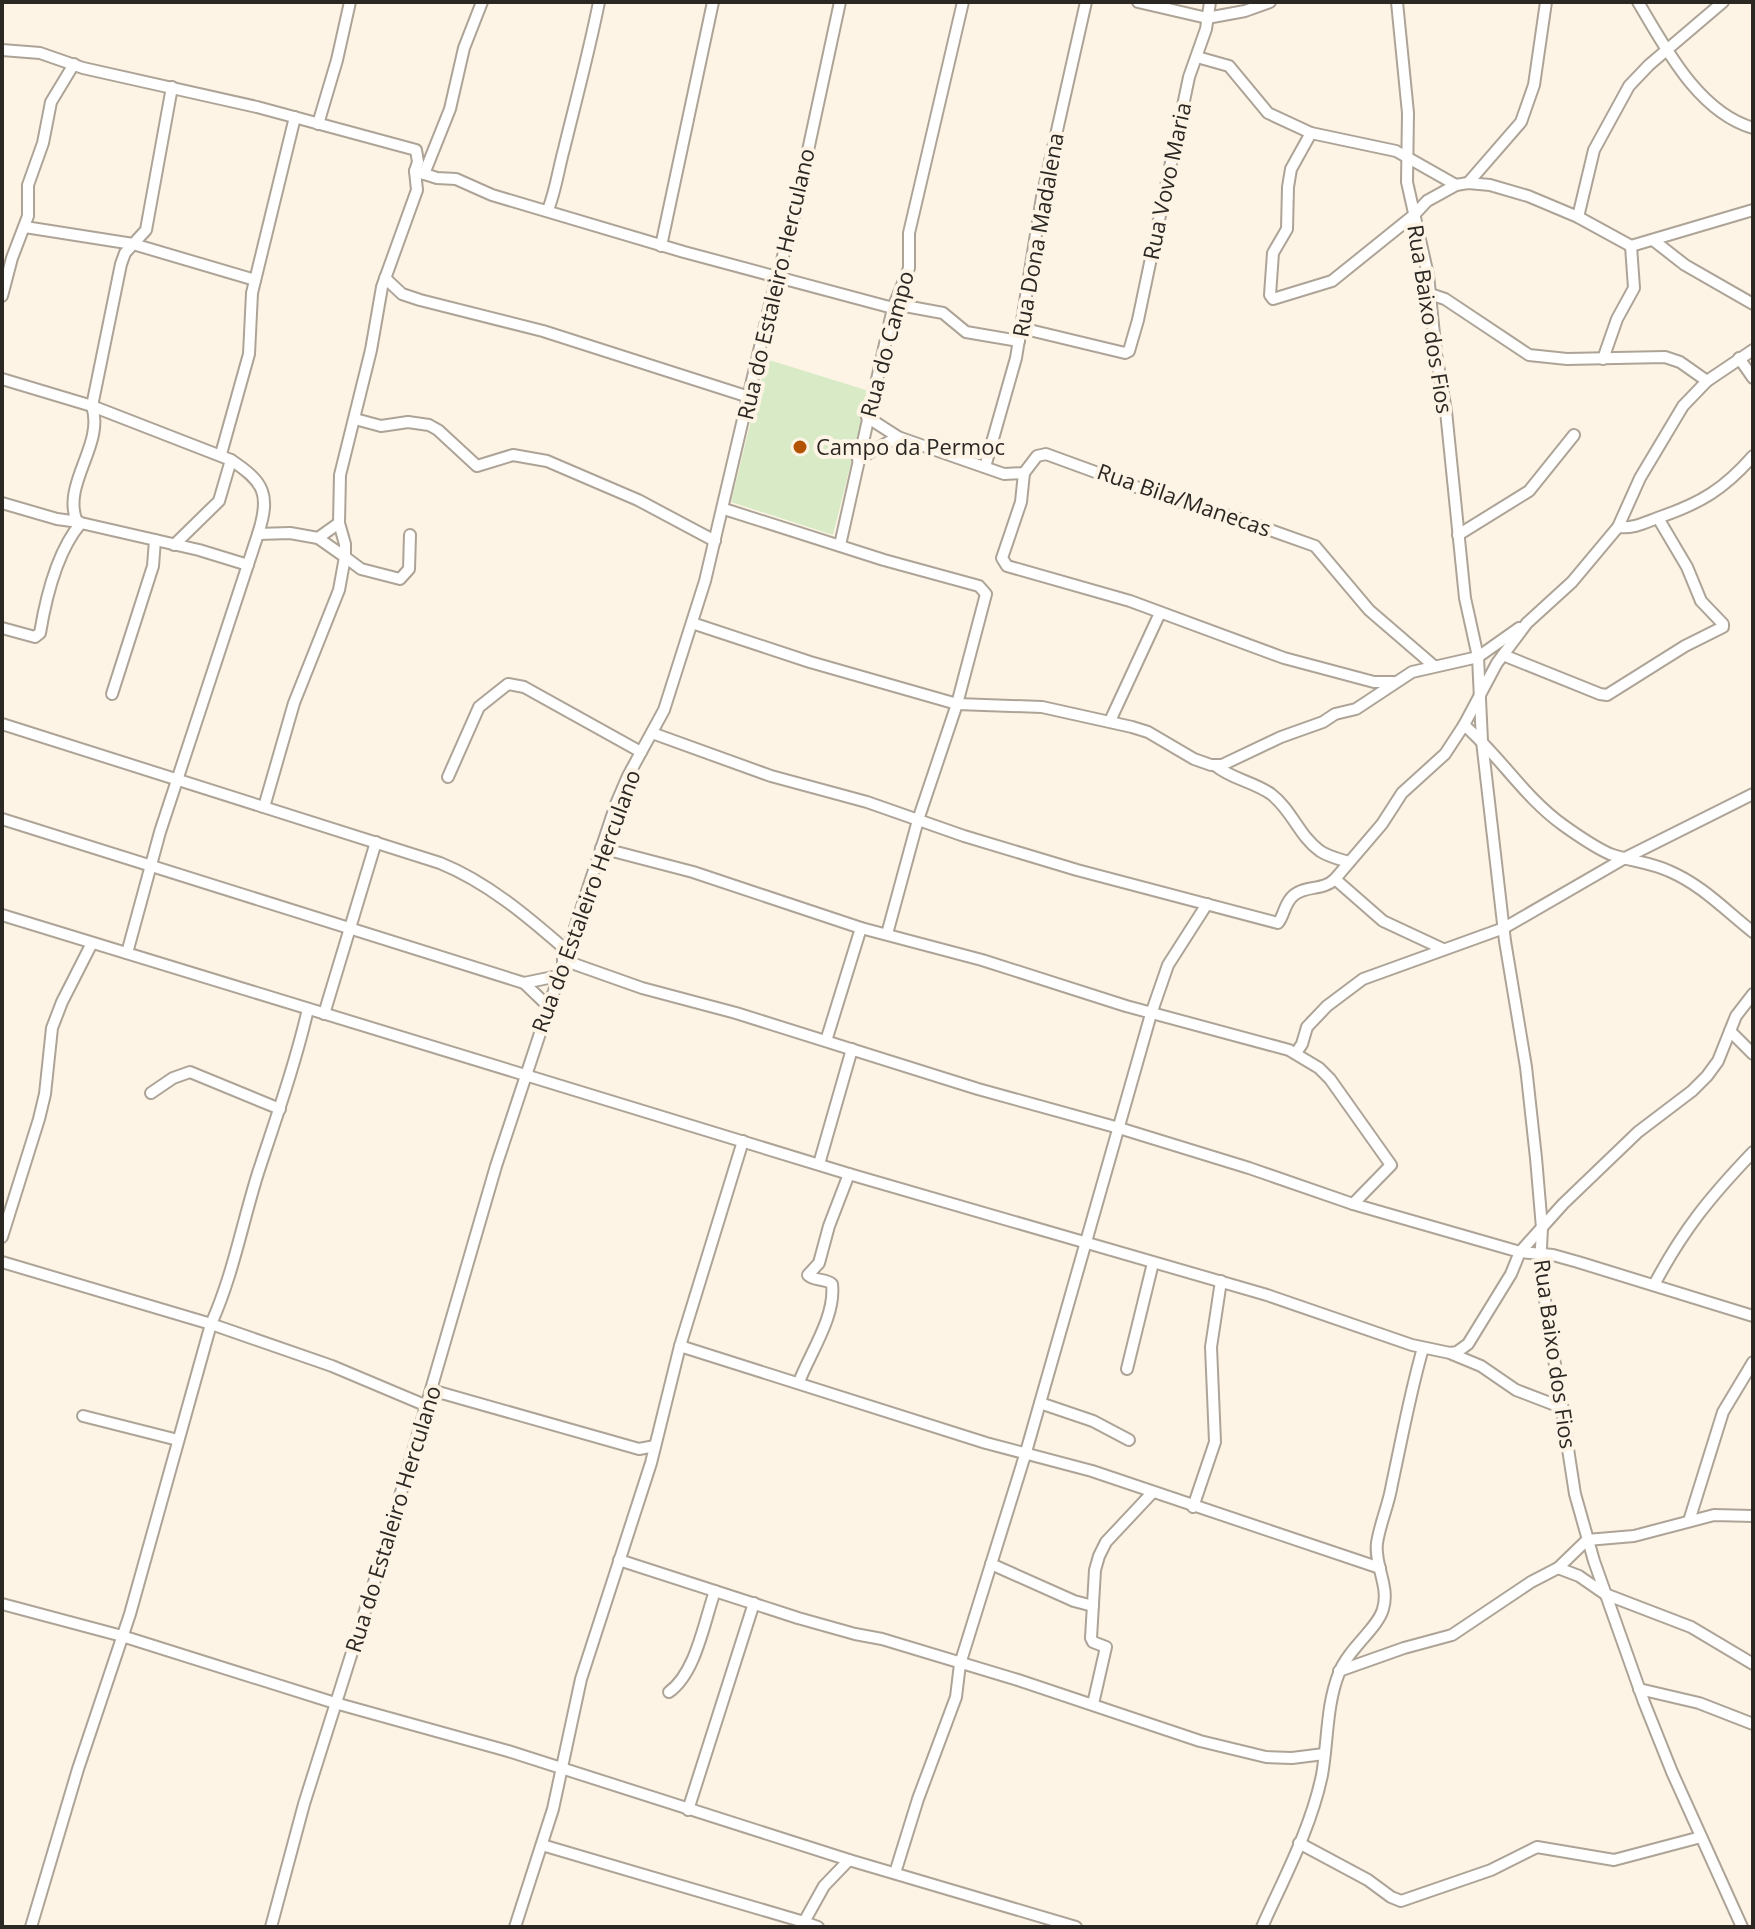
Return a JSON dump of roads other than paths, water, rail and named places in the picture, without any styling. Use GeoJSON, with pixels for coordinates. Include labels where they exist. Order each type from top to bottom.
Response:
{"type":"FeatureCollection","features":[{"type":"Feature","properties":{"kind":"street"},"geometry":{"type":"LineString","coordinates":[[318,124],[349,6],[338,2]]}},
{"type":"Feature","properties":{"kind":"street"},"geometry":{"type":"LineString","coordinates":[[264,807],[294,703],[339,590],[345,557],[339,523],[340,475],[385,278],[450,109],[464,48],[482,2]]}},
{"type":"Feature","properties":{"kind":"street"},"geometry":{"type":"LineString","coordinates":[[548,210],[557,186],[599,2]]}},
{"type":"Feature","properties":{"kind":"street"},"geometry":{"type":"LineString","coordinates":[[661,246],[713,2]]}},
{"type":"Feature","properties":{"kind":"street","name":"Rua do Estaleiro Herculano"},"geometry":{"type":"LineString","coordinates":[[271,1927],[335,1703],[345,1679],[524,1075],[616,804],[664,710],[692,623],[724,509],[840,2]]}},
{"type":"Feature","properties":{"kind":"street","name":"Rua do Campo"},"geometry":{"type":"LineString","coordinates":[[840,545],[893,306],[909,268],[909,233],[963,2]]}},
{"type":"Feature","properties":{"kind":"street","name":"Rua Dona Madalena"},"geometry":{"type":"LineString","coordinates":[[985,467],[999,425],[1019,341],[1042,197],[1086,2]]}},
{"type":"Feature","properties":{"kind":"street"},"geometry":{"type":"LineString","coordinates":[[1138,2],[1207,18],[1245,11],[1270,2]]}},
{"type":"Feature","properties":{"kind":"street","name":"Rua Vovo Maria"},"geometry":{"type":"LineString","coordinates":[[1021,328],[1125,353],[1129,351],[1189,77],[1210,2]]}},
{"type":"Feature","properties":{"kind":"street","name":"Rua Baixo dos Fios"},"geometry":{"type":"LineString","coordinates":[[1397,2],[1408,113],[1409,198],[1424,253],[1446,411],[1458,535],[1478,657],[1482,741],[1510,980],[1526,1067],[1542,1228],[1542,1284],[1575,1494],[1587,1540],[1639,1689],[1672,1772],[1742,1927]]}},
{"type":"Feature","properties":{"kind":"street"},"geometry":{"type":"LineString","coordinates":[[1468,183],[1521,122],[1534,85],[1546,2]]}},
{"type":"Feature","properties":{"kind":"street"},"geometry":{"type":"LineString","coordinates":[[1638,2],[1666,52],[1688,79],[1718,109],[1753,128]]}},
{"type":"Feature","properties":{"kind":"street"},"geometry":{"type":"LineString","coordinates":[[1578,217],[1589,182],[1594,150],[1629,86],[1723,2]]}},
{"type":"Feature","properties":{"kind":"street"},"geometry":{"type":"LineString","coordinates":[[2,50],[40,53],[416,150],[424,174]]}},
{"type":"Feature","properties":{"kind":"street"},"geometry":{"type":"LineString","coordinates":[[1197,57],[1229,66],[1268,113],[1311,133],[1378,146],[1456,185]]}},
{"type":"Feature","properties":{"kind":"street"},"geometry":{"type":"LineString","coordinates":[[2,296],[28,216],[28,185],[43,143],[51,102],[74,64]]}},
{"type":"Feature","properties":{"kind":"street"},"geometry":{"type":"LineString","coordinates":[[2,628],[35,637],[40,633],[52,583],[76,522],[72,508],[93,435],[95,415],[92,406],[121,264],[125,253],[146,230],[172,87]]}},
{"type":"Feature","properties":{"kind":"street"},"geometry":{"type":"LineString","coordinates":[[174,545],[219,501],[249,354],[255,280],[295,117]]}},
{"type":"Feature","properties":{"kind":"street"},"geometry":{"type":"LineString","coordinates":[[1311,133],[1291,169],[1287,229],[1273,253],[1270,297],[1276,299],[1332,281],[1427,201],[1456,185],[1468,183],[1502,188],[1578,217],[1631,246],[1753,210]]}},
{"type":"Feature","properties":{"kind":"street"},"geometry":{"type":"LineString","coordinates":[[417,190],[424,174]]}},
{"type":"Feature","properties":{"kind":"street"},"geometry":{"type":"LineString","coordinates":[[424,174],[456,179],[492,195],[661,246],[893,306],[943,313],[966,332],[1019,341]]}},
{"type":"Feature","properties":{"kind":"street"},"geometry":{"type":"LineString","coordinates":[[1409,198],[1427,201]]}},
{"type":"Feature","properties":{"kind":"street"},"geometry":{"type":"LineString","coordinates":[[25,227],[133,244],[255,280]]}},
{"type":"Feature","properties":{"kind":"street"},"geometry":{"type":"LineString","coordinates":[[1653,240],[1685,265],[1753,304]]}},
{"type":"Feature","properties":{"kind":"street"},"geometry":{"type":"LineString","coordinates":[[1603,359],[1617,319],[1634,288],[1631,246]]}},
{"type":"Feature","properties":{"kind":"street"},"geometry":{"type":"LineString","coordinates":[[385,278],[407,296],[543,331],[749,397]]}},
{"type":"Feature","properties":{"kind":"street"},"geometry":{"type":"LineString","coordinates":[[1430,294],[1445,299],[1526,354],[1549,359],[1671,358],[1707,381]]}},
{"type":"Feature","properties":{"kind":"street"},"geometry":{"type":"LineString","coordinates":[[1216,766],[1323,722],[1335,714],[1356,709],[1412,672],[1478,657],[1527,623],[1572,582],[1618,527],[1640,478],[1683,406],[1707,381],[1753,350]]}},
{"type":"Feature","properties":{"kind":"street"},"geometry":{"type":"LineString","coordinates":[[1739,358],[1753,378]]}},
{"type":"Feature","properties":{"kind":"street"},"geometry":{"type":"LineString","coordinates":[[2,379],[92,406],[226,457],[250,473],[263,490],[263,514],[258,534],[150,866],[127,953]]}},
{"type":"Feature","properties":{"kind":"street"},"geometry":{"type":"LineString","coordinates":[[867,417],[898,437],[1004,474],[1024,473],[1021,502],[1003,563],[1116,597],[1284,658],[1374,682],[1393,682]]}},
{"type":"Feature","properties":{"kind":"street"},"geometry":{"type":"LineString","coordinates":[[355,419],[381,426],[408,422],[429,425],[477,466],[513,455],[560,465],[638,500],[715,541]]}},
{"type":"Feature","properties":{"kind":"street"},"geometry":{"type":"LineString","coordinates":[[1458,535],[1533,488],[1574,435]]}},
{"type":"Feature","properties":{"kind":"street"},"geometry":{"type":"LineString","coordinates":[[858,459],[898,437]]}},
{"type":"Feature","properties":{"kind":"street","name":"Rua Bila/Manecas"},"geometry":{"type":"LineString","coordinates":[[1024,473],[1037,456],[1046,454],[1161,496],[1302,540],[1324,553],[1369,610],[1434,666]]}},
{"type":"Feature","properties":{"kind":"street"},"geometry":{"type":"LineString","coordinates":[[1618,527],[1636,527],[1689,507],[1719,491],[1753,456]]}},
{"type":"Feature","properties":{"kind":"street"},"geometry":{"type":"LineString","coordinates":[[2,503],[248,565]]}},
{"type":"Feature","properties":{"kind":"street"},"geometry":{"type":"LineString","coordinates":[[57,519],[72,508]]}},
{"type":"Feature","properties":{"kind":"street"},"geometry":{"type":"LineString","coordinates":[[724,509],[984,590],[984,607],[957,704],[918,820],[887,934]]}},
{"type":"Feature","properties":{"kind":"street"},"geometry":{"type":"LineString","coordinates":[[1503,655],[1607,695],[1685,646],[1723,627],[1701,601],[1687,567],[1658,518]]}},
{"type":"Feature","properties":{"kind":"street"},"geometry":{"type":"LineString","coordinates":[[318,538],[339,523]]}},
{"type":"Feature","properties":{"kind":"street"},"geometry":{"type":"LineString","coordinates":[[258,534],[290,533],[318,538],[361,569],[400,579],[409,569],[410,535]]}},
{"type":"Feature","properties":{"kind":"street"},"geometry":{"type":"LineString","coordinates":[[112,694],[153,566],[155,540]]}},
{"type":"Feature","properties":{"kind":"street"},"geometry":{"type":"LineString","coordinates":[[1110,721],[1160,613]]}},
{"type":"Feature","properties":{"kind":"street"},"geometry":{"type":"LineString","coordinates":[[692,623],[810,662],[957,704],[1042,707],[1143,730],[1194,759],[1216,766],[1269,792],[1285,807],[1315,847],[1349,862]]}},
{"type":"Feature","properties":{"kind":"street"},"geometry":{"type":"LineString","coordinates":[[652,733],[771,776],[867,802],[1077,870],[1276,923],[1283,917],[1292,896],[1300,891],[1328,886],[1382,824],[1402,793],[1440,760],[1464,725],[1503,655],[1527,623]]}},
{"type":"Feature","properties":{"kind":"street"},"geometry":{"type":"LineString","coordinates":[[1461,661],[1472,635]]}},
{"type":"Feature","properties":{"kind":"street"},"geometry":{"type":"LineString","coordinates":[[448,777],[479,707],[508,684],[524,687],[641,752]]}},
{"type":"Feature","properties":{"kind":"street"},"geometry":{"type":"LineString","coordinates":[[2,724],[464,872],[535,923],[564,955],[642,988],[1119,1128],[1353,1204],[1520,1252],[1541,1253],[1753,1316]]}},
{"type":"Feature","properties":{"kind":"street"},"geometry":{"type":"LineString","coordinates":[[1464,725],[1548,813],[1600,848],[1669,871],[1694,884],[1714,896],[1753,932]]}},
{"type":"Feature","properties":{"kind":"street"},"geometry":{"type":"LineString","coordinates":[[1296,1053],[1307,1027],[1357,983],[1504,928],[1625,858],[1753,794]]}},
{"type":"Feature","properties":{"kind":"street"},"geometry":{"type":"LineString","coordinates":[[2,819],[524,983],[548,1006]]}},
{"type":"Feature","properties":{"kind":"street"},"geometry":{"type":"LineString","coordinates":[[324,1014],[376,842]]}},
{"type":"Feature","properties":{"kind":"street"},"geometry":{"type":"LineString","coordinates":[[601,848],[693,872],[861,928],[982,960],[1151,1014],[1296,1053],[1330,1079],[1391,1165],[1353,1204]]}},
{"type":"Feature","properties":{"kind":"street"},"geometry":{"type":"LineString","coordinates":[[1335,879],[1383,921],[1443,949]]}},
{"type":"Feature","properties":{"kind":"street"},"geometry":{"type":"LineString","coordinates":[[895,1873],[918,1799],[956,1697],[960,1664],[1026,1452],[1151,1014],[1168,965],[1207,904]]}},
{"type":"Feature","properties":{"kind":"street"},"geometry":{"type":"LineString","coordinates":[[2,915],[849,1174],[1317,1310],[1423,1348],[1450,1353],[1481,1366],[1516,1390],[1563,1408]]}},
{"type":"Feature","properties":{"kind":"street"},"geometry":{"type":"LineString","coordinates":[[826,1041],[861,928]]}},
{"type":"Feature","properties":{"kind":"street"},"geometry":{"type":"LineString","coordinates":[[2,1237],[39,1119],[52,1028],[92,943]]}},
{"type":"Feature","properties":{"kind":"street"},"geometry":{"type":"LineString","coordinates":[[524,983],[558,976]]}},
{"type":"Feature","properties":{"kind":"street"},"geometry":{"type":"LineString","coordinates":[[1450,1353],[1468,1344],[1511,1274],[1520,1252],[1542,1228],[1602,1165],[1707,1076],[1718,1061],[1736,1016],[1753,994]]}},
{"type":"Feature","properties":{"kind":"street"},"geometry":{"type":"LineString","coordinates":[[31,1927],[122,1636],[211,1324],[232,1272],[258,1174],[294,1068],[308,1009]]}},
{"type":"Feature","properties":{"kind":"street"},"geometry":{"type":"LineString","coordinates":[[1730,1031],[1753,1054]]}},
{"type":"Feature","properties":{"kind":"street"},"geometry":{"type":"LineString","coordinates":[[819,1164],[852,1049]]}},
{"type":"Feature","properties":{"kind":"street"},"geometry":{"type":"LineString","coordinates":[[151,1093],[173,1078],[190,1072],[280,1109]]}},
{"type":"Feature","properties":{"kind":"street"},"geometry":{"type":"LineString","coordinates":[[515,1927],[542,1845],[581,1679],[651,1463],[680,1346],[743,1141]]}},
{"type":"Feature","properties":{"kind":"street"},"geometry":{"type":"LineString","coordinates":[[1654,1285],[1680,1238],[1708,1199],[1753,1152]]}},
{"type":"Feature","properties":{"kind":"street"},"geometry":{"type":"LineString","coordinates":[[799,1382],[826,1317],[833,1290],[828,1281],[808,1275],[819,1263],[849,1174]]}},
{"type":"Feature","properties":{"kind":"street"},"geometry":{"type":"LineString","coordinates":[[2,1262],[211,1324],[332,1366],[427,1406]]}},
{"type":"Feature","properties":{"kind":"street"},"geometry":{"type":"LineString","coordinates":[[1127,1369],[1153,1263]]}},
{"type":"Feature","properties":{"kind":"street"},"geometry":{"type":"LineString","coordinates":[[1193,1507],[1215,1442],[1211,1347],[1221,1281]]}},
{"type":"Feature","properties":{"kind":"street"},"geometry":{"type":"LineString","coordinates":[[680,1346],[971,1438],[1092,1471],[1380,1568]]}},
{"type":"Feature","properties":{"kind":"street"},"geometry":{"type":"LineString","coordinates":[[1262,1927],[1299,1843],[1318,1787],[1331,1698],[1339,1671],[1380,1617],[1384,1606],[1385,1590],[1377,1544],[1423,1348]]}},
{"type":"Feature","properties":{"kind":"street"},"geometry":{"type":"LineString","coordinates":[[1689,1521],[1723,1412],[1753,1362]]}},
{"type":"Feature","properties":{"kind":"street"},"geometry":{"type":"LineString","coordinates":[[431,1390],[639,1449],[655,1446]]}},
{"type":"Feature","properties":{"kind":"street"},"geometry":{"type":"LineString","coordinates":[[1040,1403],[1093,1421],[1129,1440]]}},
{"type":"Feature","properties":{"kind":"street"},"geometry":{"type":"LineString","coordinates":[[83,1416],[178,1440]]}},
{"type":"Feature","properties":{"kind":"street"},"geometry":{"type":"LineString","coordinates":[[639,1449],[651,1463]]}},
{"type":"Feature","properties":{"kind":"street"},"geometry":{"type":"LineString","coordinates":[[1093,1704],[1106,1647],[1092,1641],[1095,1570],[1106,1542],[1152,1493]]}},
{"type":"Feature","properties":{"kind":"street"},"geometry":{"type":"LineString","coordinates":[[1339,1671],[1452,1635],[1531,1582],[1558,1568],[1587,1540],[1634,1536],[1714,1515],[1753,1516]]}},
{"type":"Feature","properties":{"kind":"street"},"geometry":{"type":"LineString","coordinates":[[619,1560],[1093,1704],[1188,1738],[1266,1757],[1324,1754]]}},
{"type":"Feature","properties":{"kind":"street"},"geometry":{"type":"LineString","coordinates":[[991,1564],[1074,1601],[1093,1606]]}},
{"type":"Feature","properties":{"kind":"street"},"geometry":{"type":"LineString","coordinates":[[1558,1568],[1579,1576],[1605,1594],[1691,1627],[1753,1664]]}},
{"type":"Feature","properties":{"kind":"street"},"geometry":{"type":"LineString","coordinates":[[669,1692],[690,1666],[715,1591]]}},
{"type":"Feature","properties":{"kind":"street"},"geometry":{"type":"LineString","coordinates":[[688,1810],[754,1603]]}},
{"type":"Feature","properties":{"kind":"street"},"geometry":{"type":"LineString","coordinates":[[2,1604],[122,1636],[335,1703],[562,1768],[849,1860],[1076,1927]]}},
{"type":"Feature","properties":{"kind":"street"},"geometry":{"type":"LineString","coordinates":[[1639,1689],[1699,1703],[1753,1724]]}},
{"type":"Feature","properties":{"kind":"street"},"geometry":{"type":"LineString","coordinates":[[1299,1843],[1401,1901],[1479,1875],[1537,1847],[1614,1860],[1701,1837]]}},
{"type":"Feature","properties":{"kind":"street"},"geometry":{"type":"LineString","coordinates":[[542,1845],[818,1927]]}},
{"type":"Feature","properties":{"kind":"street"},"geometry":{"type":"LineString","coordinates":[[804,1924],[824,1886],[849,1860]]}},
{"type":"Feature","properties":{"kind":"place","name":"Campo da Permoc"},"geometry":{"type":"Point","coordinates":[800,447]}}]}
